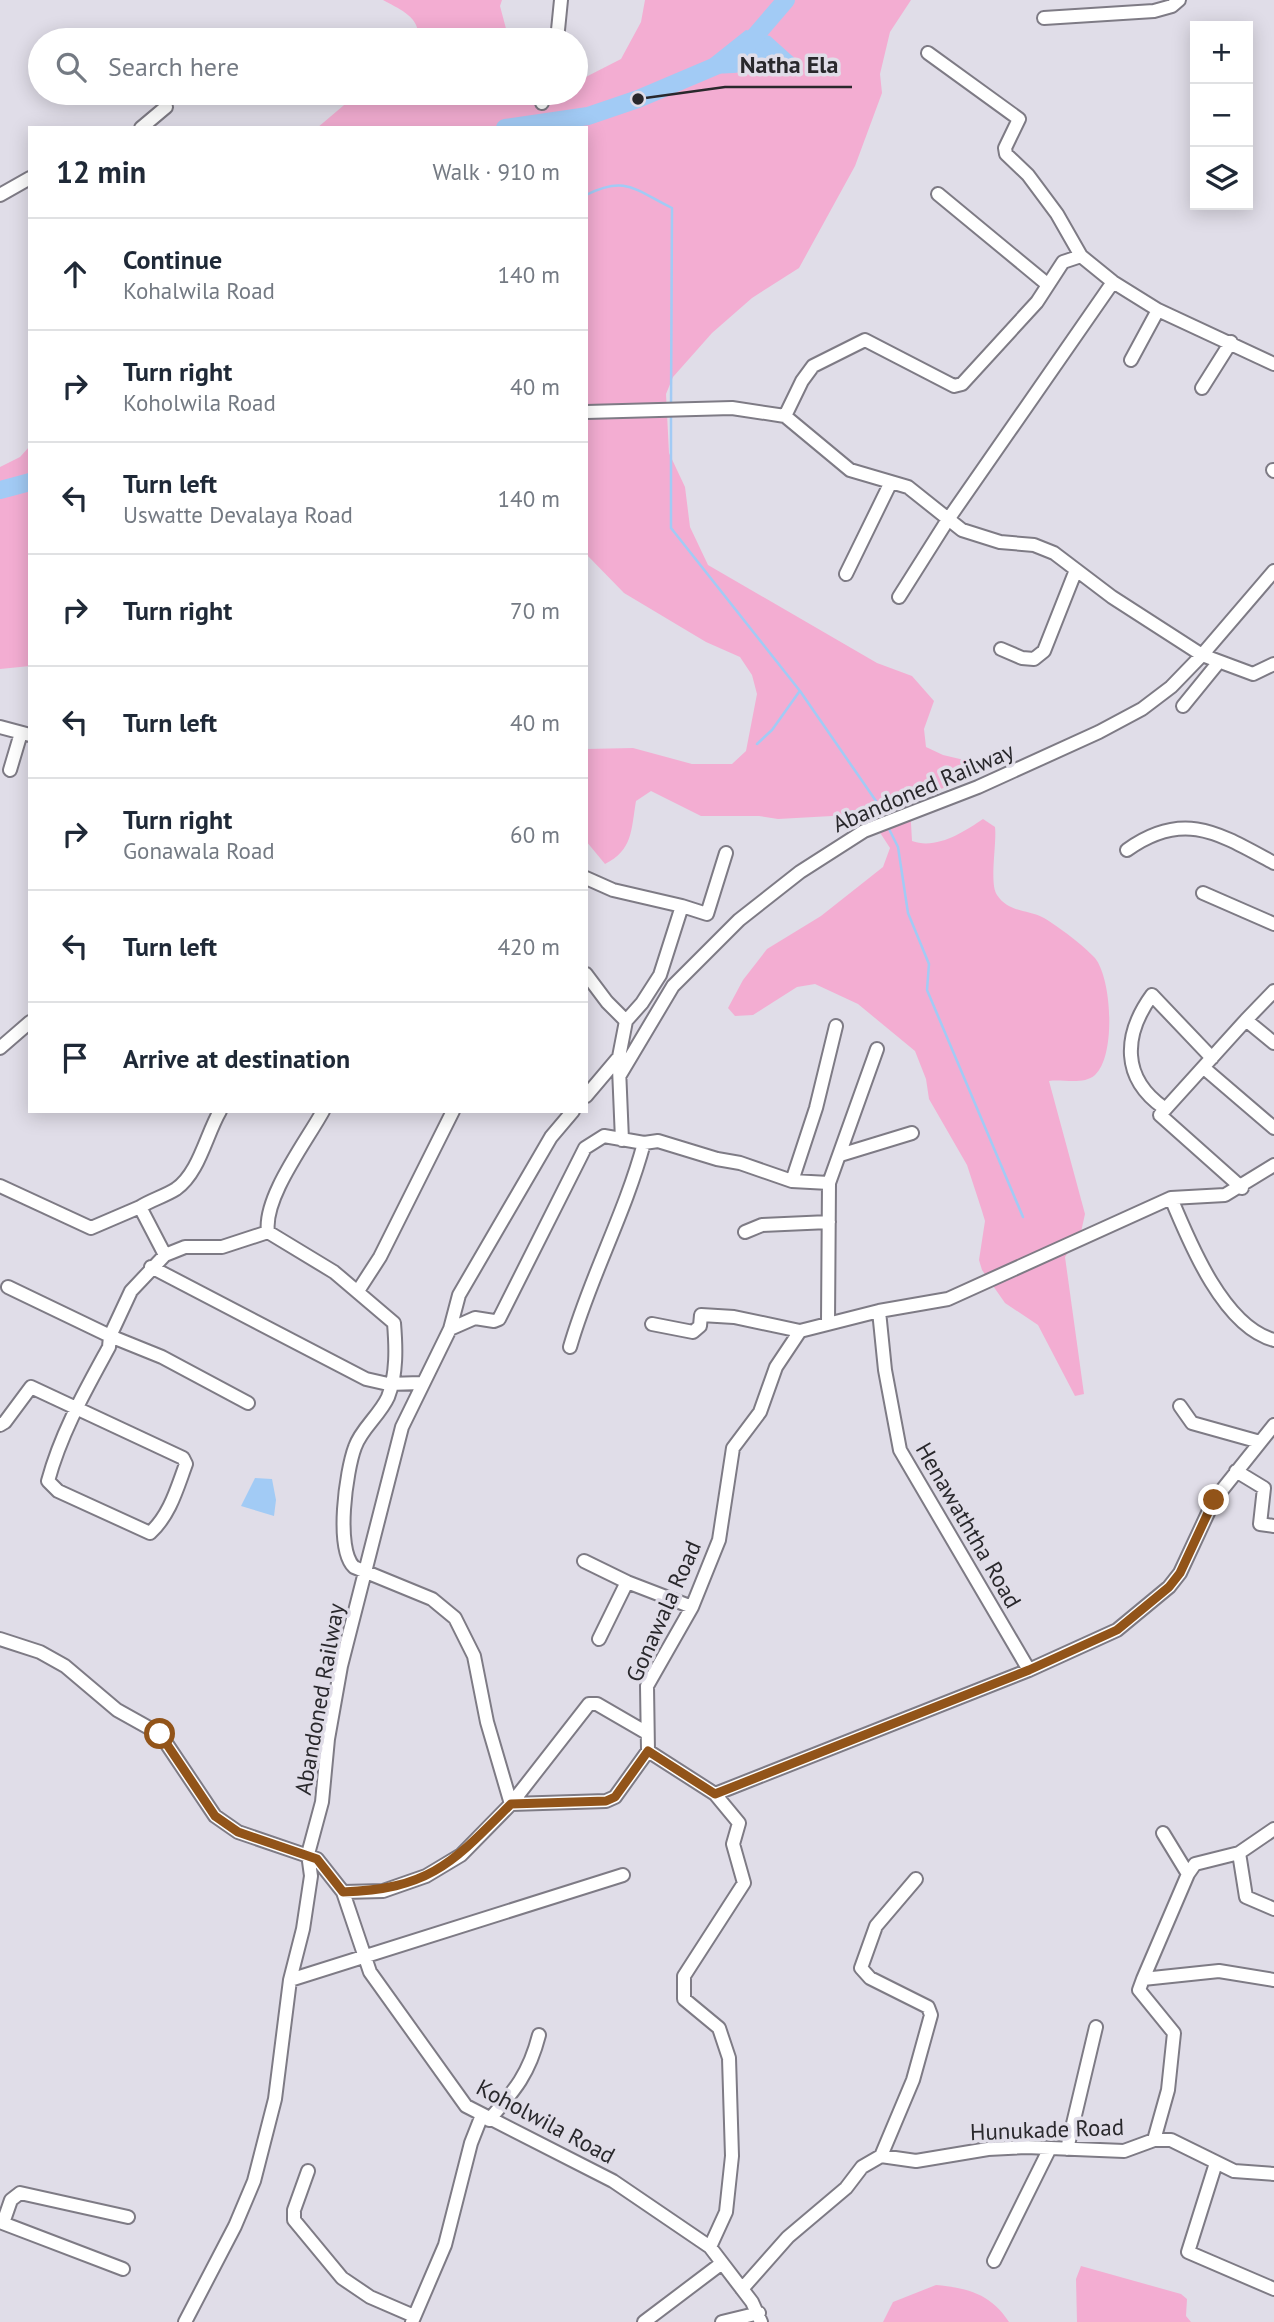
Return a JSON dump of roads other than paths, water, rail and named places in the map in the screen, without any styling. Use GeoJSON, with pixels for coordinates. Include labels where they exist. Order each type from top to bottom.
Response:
{"type":"FeatureCollection","features":[{"type":"Feature","properties":{"kind":"street"},"geometry":{"type":"LineString","coordinates":[[558,28],[561,0]]}},
{"type":"Feature","properties":{"kind":"street"},"geometry":{"type":"LineString","coordinates":[[1044,18],[1154,11],[1172,6],[1179,0]]}},
{"type":"Feature","properties":{"kind":"street"},"geometry":{"type":"LineString","coordinates":[[928,53],[1018,119],[1004,148],[1006,154],[1042,195],[1081,256],[1113,282],[1158,310],[1274,364]]}},
{"type":"Feature","properties":{"kind":"street"},"geometry":{"type":"LineString","coordinates":[[143,126],[166,107]]}},
{"type":"Feature","properties":{"kind":"street"},"geometry":{"type":"LineString","coordinates":[[0,195],[28,179]]}},
{"type":"Feature","properties":{"kind":"street"},"geometry":{"type":"LineString","coordinates":[[938,194],[1047,284]]}},
{"type":"Feature","properties":{"kind":"street"},"geometry":{"type":"LineString","coordinates":[[785,416],[802,381],[813,366],[865,340],[958,386],[1037,302],[1063,262],[1081,256]]}},
{"type":"Feature","properties":{"kind":"street"},"geometry":{"type":"LineString","coordinates":[[899,597],[947,521],[1113,282]]}},
{"type":"Feature","properties":{"kind":"street"},"geometry":{"type":"LineString","coordinates":[[1131,360],[1158,310]]}},
{"type":"Feature","properties":{"kind":"street"},"geometry":{"type":"LineString","coordinates":[[1202,388],[1231,342]]}},
{"type":"Feature","properties":{"kind":"street"},"geometry":{"type":"LineString","coordinates":[[588,412],[732,408],[785,416],[850,471],[908,487],[947,521],[962,530],[1000,542],[1044,549],[1202,655],[1254,674],[1274,664]]}},
{"type":"Feature","properties":{"kind":"street"},"geometry":{"type":"LineString","coordinates":[[846,574],[891,482]]}},
{"type":"Feature","properties":{"kind":"street"},"geometry":{"type":"LineString","coordinates":[[1002,649],[1022,658],[1034,659],[1044,651],[1076,570]]}},
{"type":"Feature","properties":{"kind":"street","name":"Abandoned Railway"},"geometry":{"type":"LineString","coordinates":[[620,1075],[673,986],[739,920],[800,872],[864,831],[913,813],[1100,732],[1142,709],[1171,687],[1202,655],[1274,571]]}},
{"type":"Feature","properties":{"kind":"street"},"geometry":{"type":"LineString","coordinates":[[1183,706],[1218,663]]}},
{"type":"Feature","properties":{"kind":"street"},"geometry":{"type":"LineString","coordinates":[[0,727],[26,734],[10,770]]}},
{"type":"Feature","properties":{"kind":"street"},"geometry":{"type":"LineString","coordinates":[[1127,850],[1166,829],[1195,827],[1225,836],[1274,863]]}},
{"type":"Feature","properties":{"kind":"street"},"geometry":{"type":"LineString","coordinates":[[588,879],[613,890],[707,914],[726,853]]}},
{"type":"Feature","properties":{"kind":"street"},"geometry":{"type":"LineString","coordinates":[[1203,893],[1274,924]]}},
{"type":"Feature","properties":{"kind":"street"},"geometry":{"type":"LineString","coordinates":[[622,1140],[619,1057],[626,1021],[642,1003],[660,975],[682,906]]}},
{"type":"Feature","properties":{"kind":"street"},"geometry":{"type":"LineString","coordinates":[[588,977],[626,1021]]}},
{"type":"Feature","properties":{"kind":"street"},"geometry":{"type":"LineString","coordinates":[[1241,1188],[1160,1115],[1274,991]]}},
{"type":"Feature","properties":{"kind":"street"},"geometry":{"type":"LineString","coordinates":[[1164,1108],[1151,1098],[1134,1072],[1130,1050],[1134,1025],[1152,995],[1208,1063],[1274,1128]]}},
{"type":"Feature","properties":{"kind":"street"},"geometry":{"type":"LineString","coordinates":[[1246,1020],[1274,1043]]}},
{"type":"Feature","properties":{"kind":"street"},"geometry":{"type":"LineString","coordinates":[[0,1048],[28,1024]]}},
{"type":"Feature","properties":{"kind":"street"},"geometry":{"type":"LineString","coordinates":[[792,1181],[816,1108],[836,1027]]}},
{"type":"Feature","properties":{"kind":"street"},"geometry":{"type":"LineString","coordinates":[[828,1322],[829,1183],[877,1049]]}},
{"type":"Feature","properties":{"kind":"street"},"geometry":{"type":"LineString","coordinates":[[588,1094],[619,1057]]}},
{"type":"Feature","properties":{"kind":"street"},"geometry":{"type":"LineString","coordinates":[[0,1186],[91,1228],[176,1189],[192,1170],[219,1113]]}},
{"type":"Feature","properties":{"kind":"street"},"geometry":{"type":"LineString","coordinates":[[322,1113],[272,1200],[266,1221],[268,1232],[334,1272],[394,1323],[395,1365],[387,1399],[355,1445],[349,1475],[344,1545],[350,1563],[432,1600],[454,1618],[474,1656],[487,1722],[511,1804]]}},
{"type":"Feature","properties":{"kind":"street"},"geometry":{"type":"LineString","coordinates":[[358,1291],[380,1257],[452,1113]]}},
{"type":"Feature","properties":{"kind":"street","name":"Abandoned Railway"},"geometry":{"type":"LineString","coordinates":[[186,2322],[254,2181],[275,2099],[290,1980],[303,1929],[311,1876],[308,1854],[322,1802],[328,1739],[341,1665],[402,1427],[421,1382],[450,1329],[458,1295],[551,1137],[571,1113]]}},
{"type":"Feature","properties":{"kind":"street"},"geometry":{"type":"LineString","coordinates":[[840,1155],[912,1133]]}},
{"type":"Feature","properties":{"kind":"street"},"geometry":{"type":"LineString","coordinates":[[450,1329],[475,1318],[494,1321],[499,1319],[585,1148],[604,1136],[643,1143],[658,1141],[792,1181],[829,1183]]}},
{"type":"Feature","properties":{"kind":"street"},"geometry":{"type":"LineString","coordinates":[[570,1347],[579,1315],[631,1190],[643,1143]]}},
{"type":"Feature","properties":{"kind":"street"},"geometry":{"type":"LineString","coordinates":[[652,1324],[693,1332],[700,1326],[701,1315],[734,1317],[800,1331],[828,1322],[948,1299],[1171,1198],[1212,1198],[1241,1188],[1274,1165]]}},
{"type":"Feature","properties":{"kind":"street"},"geometry":{"type":"LineString","coordinates":[[1171,1198],[1188,1238],[1236,1317],[1257,1336],[1274,1340]]}},
{"type":"Feature","properties":{"kind":"street"},"geometry":{"type":"LineString","coordinates":[[140,1207],[165,1255]]}},
{"type":"Feature","properties":{"kind":"street"},"geometry":{"type":"LineString","coordinates":[[745,1232],[762,1225],[829,1222]]}},
{"type":"Feature","properties":{"kind":"street"},"geometry":{"type":"LineString","coordinates":[[0,1425],[31,1387],[76,1407],[183,1458],[186,1464],[174,1497],[159,1525],[150,1533],[58,1491],[48,1481],[57,1447],[76,1407],[109,1347],[110,1336],[131,1291],[150,1267],[165,1255],[185,1247],[222,1247],[268,1232]]}},
{"type":"Feature","properties":{"kind":"street"},"geometry":{"type":"LineString","coordinates":[[150,1267],[366,1379],[392,1383],[421,1382]]}},
{"type":"Feature","properties":{"kind":"street"},"geometry":{"type":"LineString","coordinates":[[8,1287],[110,1336],[162,1357],[248,1403]]}},
{"type":"Feature","properties":{"kind":"street","name":"Henawaththa Road"},"geometry":{"type":"LineString","coordinates":[[879,1311],[885,1370],[900,1450],[1029,1670]]}},
{"type":"Feature","properties":{"kind":"street","name":"Gonawala Road"},"geometry":{"type":"LineString","coordinates":[[648,1751],[647,1686],[692,1607],[719,1540],[730,1486],[733,1448],[760,1412],[776,1367],[800,1331]]}},
{"type":"Feature","properties":{"kind":"street"},"geometry":{"type":"LineString","coordinates":[[1180,1406],[1192,1423],[1260,1442]]}},
{"type":"Feature","properties":{"kind":"street"},"geometry":{"type":"LineString","coordinates":[[715,1794],[1029,1670],[1117,1630],[1169,1587],[1180,1573],[1214,1500],[1274,1425]]}},
{"type":"Feature","properties":{"kind":"street"},"geometry":{"type":"LineString","coordinates":[[1236,1471],[1264,1488],[1260,1524],[1274,1526]]}},
{"type":"Feature","properties":{"kind":"street"},"geometry":{"type":"LineString","coordinates":[[584,1561],[627,1582],[692,1607]]}},
{"type":"Feature","properties":{"kind":"street"},"geometry":{"type":"LineString","coordinates":[[599,1639],[627,1582]]}},
{"type":"Feature","properties":{"kind":"street"},"geometry":{"type":"LineString","coordinates":[[0,1639],[40,1652],[65,1666],[117,1710],[160,1734],[215,1816],[238,1832],[308,1854]]}},
{"type":"Feature","properties":{"kind":"street"},"geometry":{"type":"LineString","coordinates":[[343,1892],[383,1891],[426,1876],[461,1855],[511,1804],[589,1704],[597,1704],[647,1733]]}},
{"type":"Feature","properties":{"kind":"street"},"geometry":{"type":"LineString","coordinates":[[511,1804],[606,1801],[615,1797],[648,1751],[715,1794],[739,1823],[733,1844],[744,1883],[684,1976],[684,1999],[719,2028],[729,2058],[732,2156],[726,2212],[709,2247]]}},
{"type":"Feature","properties":{"kind":"street"},"geometry":{"type":"LineString","coordinates":[[1154,2140],[1168,2090],[1174,2033],[1144,2000],[1139,1990],[1143,1979],[1188,1874],[1195,1864],[1238,1853],[1274,1829]]}},
{"type":"Feature","properties":{"kind":"street"},"geometry":{"type":"LineString","coordinates":[[1163,1833],[1188,1874]]}},
{"type":"Feature","properties":{"kind":"street"},"geometry":{"type":"LineString","coordinates":[[1238,1853],[1246,1896],[1274,1909]]}},
{"type":"Feature","properties":{"kind":"street","name":"Koholwila Road"},"geometry":{"type":"LineString","coordinates":[[308,1854],[329,1871],[343,1892],[370,1972],[413,2028],[457,2095],[485,2118],[571,2157],[613,2181],[709,2247],[742,2289],[760,2318]]}},
{"type":"Feature","properties":{"kind":"street"},"geometry":{"type":"LineString","coordinates":[[290,1980],[623,1875]]}},
{"type":"Feature","properties":{"kind":"street"},"geometry":{"type":"LineString","coordinates":[[742,2289],[788,2237],[846,2188],[862,2167],[881,2156],[913,2080],[931,2015],[928,2007],[870,1978],[861,1968],[876,1926],[916,1879]]}},
{"type":"Feature","properties":{"kind":"street"},"geometry":{"type":"LineString","coordinates":[[1143,1979],[1219,1970],[1274,1980]]}},
{"type":"Feature","properties":{"kind":"street"},"geometry":{"type":"LineString","coordinates":[[1067,2149],[1097,2027]]}},
{"type":"Feature","properties":{"kind":"street"},"geometry":{"type":"LineString","coordinates":[[308,2171],[294,2210],[294,2220],[342,2278],[370,2297],[413,2319],[446,2245],[471,2143],[485,2118],[522,2082],[532,2064],[539,2035]]}},
{"type":"Feature","properties":{"kind":"street","name":"Hunukade Road"},"geometry":{"type":"LineString","coordinates":[[881,2156],[916,2161],[988,2149],[1124,2151],[1154,2140],[1171,2140],[1216,2163],[1242,2172],[1274,2174]]}},
{"type":"Feature","properties":{"kind":"street"},"geometry":{"type":"LineString","coordinates":[[994,2261],[1050,2148]]}},
{"type":"Feature","properties":{"kind":"street"},"geometry":{"type":"LineString","coordinates":[[1216,2163],[1188,2252],[1274,2289]]}},
{"type":"Feature","properties":{"kind":"street"},"geometry":{"type":"LineString","coordinates":[[123,2269],[1,2223],[11,2200],[20,2193],[128,2217]]}},
{"type":"Feature","properties":{"kind":"street"},"geometry":{"type":"LineString","coordinates":[[644,2322],[722,2263]]}},
{"type":"Feature","properties":{"kind":"street"},"geometry":{"type":"LineString","coordinates":[[722,2322],[760,2318]]}},
{"type":"Feature","properties":{"kind":"water"},"geometry":{"type":"Polygon","coordinates":[[[746,30],[770,36],[800,63],[735,73],[697,69],[746,30]]]}},
{"type":"Feature","properties":{"kind":"water"},"geometry":{"type":"Polygon","coordinates":[[[255,1478],[272,1479],[276,1500],[274,1516],[241,1506],[255,1478]]]}},
{"type":"Feature","properties":{"kind":"waterway"},"geometry":{"type":"LineString","coordinates":[[519,126],[588,116],[638,99],[737,57],[786,0]]}},
{"type":"Feature","properties":{"kind":"waterway"},"geometry":{"type":"LineString","coordinates":[[553,126],[554,120]]}},
{"type":"Feature","properties":{"kind":"waterway"},"geometry":{"type":"LineString","coordinates":[[588,194],[611,186],[630,187],[672,208],[671,405]]}},
{"type":"Feature","properties":{"kind":"waterway"},"geometry":{"type":"LineString","coordinates":[[671,415],[671,528],[800,691],[876,801],[884,818]]}},
{"type":"Feature","properties":{"kind":"waterway"},"geometry":{"type":"LineString","coordinates":[[0,490],[28,483]]}},
{"type":"Feature","properties":{"kind":"waterway"},"geometry":{"type":"LineString","coordinates":[[757,744],[772,730],[799,692]]}},
{"type":"Feature","properties":{"kind":"waterway"},"geometry":{"type":"LineString","coordinates":[[888,827],[898,847],[908,913],[929,964],[927,990],[1023,1217]]}},
{"type":"Feature","properties":{"kind":"place","name":"Natha Ela"},"geometry":{"type":"Point","coordinates":[638,99]}}]}
